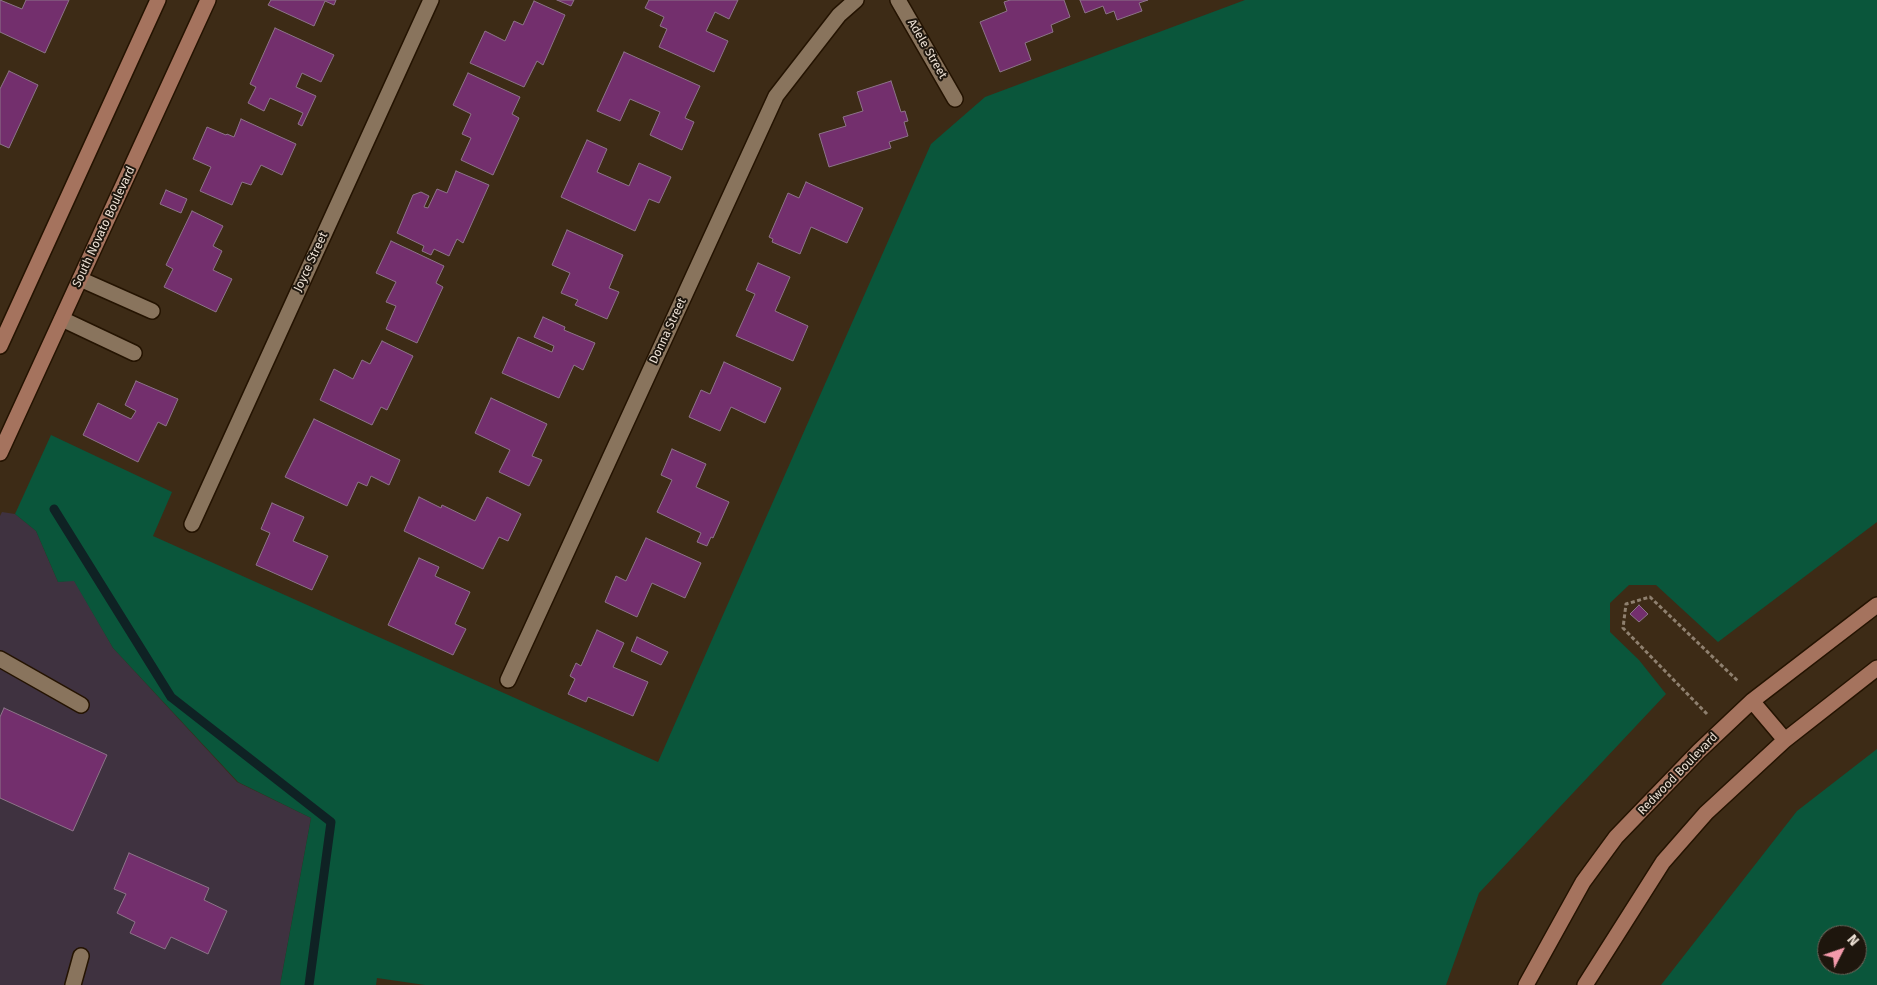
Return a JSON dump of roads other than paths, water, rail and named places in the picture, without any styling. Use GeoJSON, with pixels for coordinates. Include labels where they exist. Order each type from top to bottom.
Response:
{"type":"FeatureCollection","features":[{"type":"Feature","properties":{"kind":"main road"},"geometry":{"type":"LineString","coordinates":[[0,346],[158,0]]}},
{"type":"Feature","properties":{"kind":"main road","name":"South Novato Boulevard"},"geometry":{"type":"LineString","coordinates":[[0,453],[208,0]]}},
{"type":"Feature","properties":{"kind":"main road","name":"Redwood Boulevard"},"geometry":{"type":"LineString","coordinates":[[1526,985],[1583,882],[1616,837],[1699,750],[1753,700],[1877,605]]}},
{"type":"Feature","properties":{"kind":"main road"},"geometry":{"type":"LineString","coordinates":[[1585,985],[1663,862],[1706,813],[1785,740],[1877,668]]}},
{"type":"Feature","properties":{"kind":"main road"},"geometry":{"type":"LineString","coordinates":[[1753,700],[1785,740]]}},
{"type":"Feature","properties":{"kind":"street","name":"Joyce Street"},"geometry":{"type":"LineString","coordinates":[[192,524],[431,0]]}},
{"type":"Feature","properties":{"kind":"street","name":"Donna Street"},"geometry":{"type":"LineString","coordinates":[[508,680],[776,96],[839,15],[856,0]]}},
{"type":"Feature","properties":{"kind":"street","name":"Adele Street"},"geometry":{"type":"LineString","coordinates":[[898,0],[955,99]]}},
{"type":"Feature","properties":{"kind":"street"},"geometry":{"type":"LineString","coordinates":[[80,279],[152,312]]}},
{"type":"Feature","properties":{"kind":"street"},"geometry":{"type":"LineString","coordinates":[[62,319],[134,352]]}},
{"type":"Feature","properties":{"kind":"street"},"geometry":{"type":"LineString","coordinates":[[0,659],[81,705]]}},
{"type":"Feature","properties":{"kind":"street"},"geometry":{"type":"LineString","coordinates":[[73,985],[81,956]]}},
{"type":"Feature","properties":{"kind":"waterway"},"geometry":{"type":"LineString","coordinates":[[54,509],[171,697],[331,822],[309,985]]}}]}
